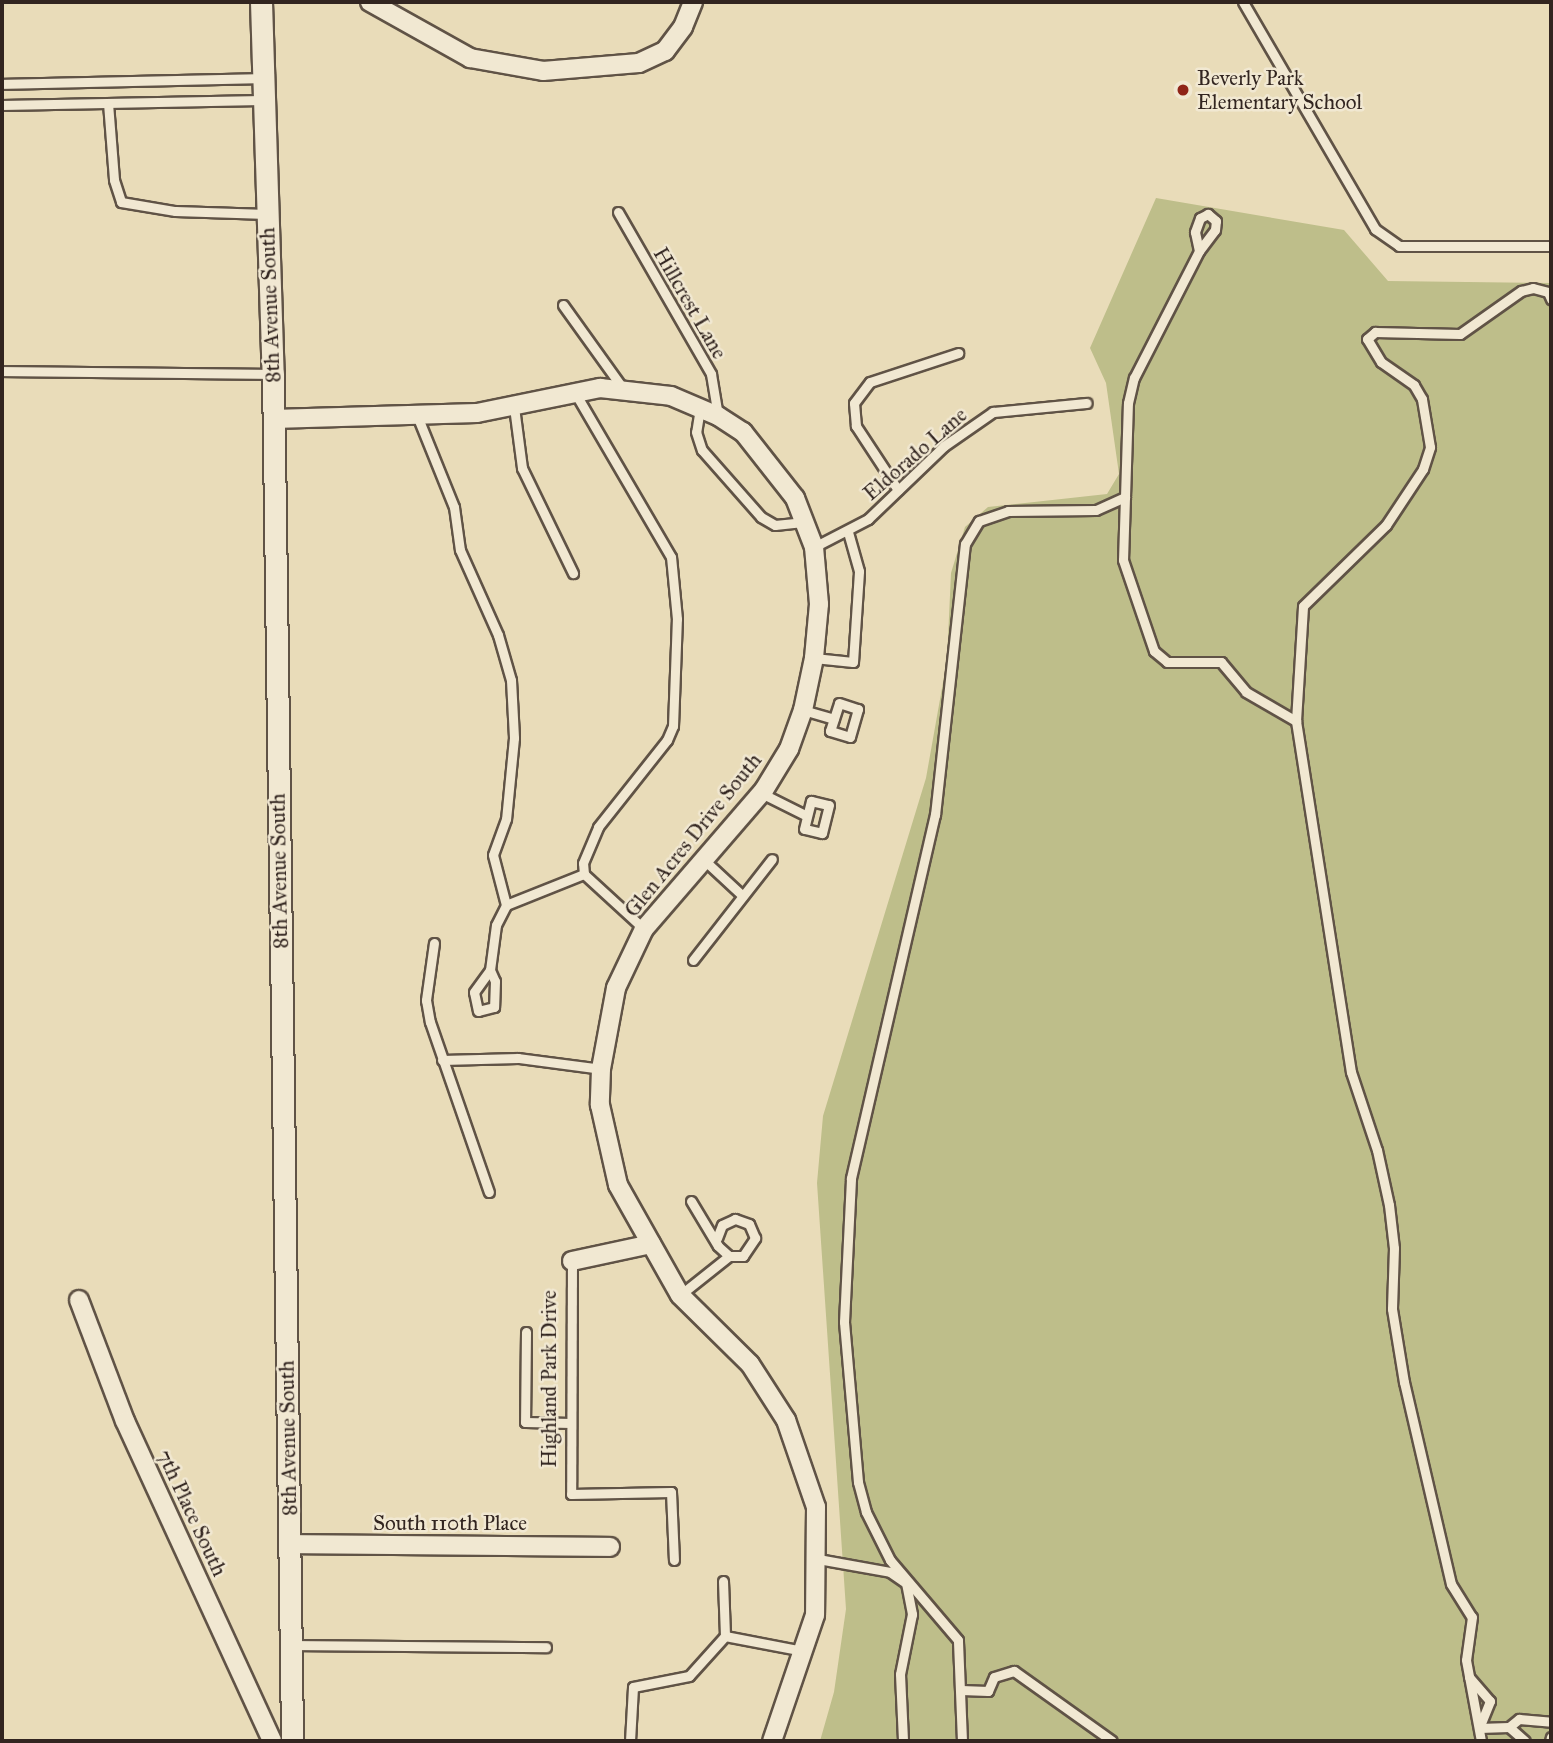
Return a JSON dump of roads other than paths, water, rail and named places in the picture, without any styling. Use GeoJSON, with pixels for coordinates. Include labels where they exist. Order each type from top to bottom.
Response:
{"type":"FeatureCollection","features":[{"type":"Feature","properties":{"kind":"street","name":"8th Avenue South"},"geometry":{"type":"LineString","coordinates":[[261,2],[272,374],[292,1741]]}},
{"type":"Feature","properties":{"kind":"street"},"geometry":{"type":"LineString","coordinates":[[370,2],[446,47],[504,66],[594,70],[639,63],[665,51],[683,27],[693,2]]}},
{"type":"Feature","properties":{"kind":"street","name":"Glen Acres Drive South"},"geometry":{"type":"LineString","coordinates":[[272,419],[418,418],[514,407],[574,391],[625,390],[671,396],[718,415],[743,432],[769,461],[795,498],[805,522],[814,547],[819,604],[814,658],[803,710],[789,749],[761,793],[644,929],[616,988],[601,1069],[605,1143],[618,1185],[680,1295],[750,1364],[786,1420],[816,1507],[818,1559],[815,1615],[772,1741]]}},
{"type":"Feature","properties":{"kind":"street","name":"Highland Park Drive"},"geometry":{"type":"LineString","coordinates":[[572,1261],[650,1244]]}},
{"type":"Feature","properties":{"kind":"street","name":"7th Place South"},"geometry":{"type":"LineString","coordinates":[[79,1300],[125,1421],[272,1741]]}},
{"type":"Feature","properties":{"kind":"street","name":"South 110th Place"},"geometry":{"type":"LineString","coordinates":[[289,1544],[610,1547]]}},
{"type":"Feature","properties":{"kind":"lane"},"geometry":{"type":"LineString","coordinates":[[1243,2],[1375,229],[1399,246],[1551,246]]}},
{"type":"Feature","properties":{"kind":"lane"},"geometry":{"type":"LineString","coordinates":[[2,84],[262,78]]}},
{"type":"Feature","properties":{"kind":"lane"},"geometry":{"type":"LineString","coordinates":[[2,105],[262,100]]}},
{"type":"Feature","properties":{"kind":"lane"},"geometry":{"type":"LineString","coordinates":[[108,103],[114,180],[121,202],[175,211],[267,214]]}},
{"type":"Feature","properties":{"kind":"lane","name":"Hillcrest Lane"},"geometry":{"type":"LineString","coordinates":[[618,212],[710,373],[718,415]]}},
{"type":"Feature","properties":{"kind":"lane"},"geometry":{"type":"LineString","coordinates":[[1199,251],[1134,378],[1127,421],[1123,560],[1154,651],[1167,662],[1221,662],[1246,692],[1296,721]]}},
{"type":"Feature","properties":{"kind":"lane"},"geometry":{"type":"LineString","coordinates":[[1481,1741],[1466,1660],[1472,1616],[1451,1584],[1405,1382],[1392,1309],[1394,1248],[1389,1205],[1377,1150],[1351,1072],[1296,721],[1303,607],[1386,525],[1423,469],[1430,447],[1422,399],[1414,385],[1381,362],[1367,339],[1375,332],[1460,334],[1521,291],[1534,288],[1548,292],[1551,299]]}},
{"type":"Feature","properties":{"kind":"lane"},"geometry":{"type":"LineString","coordinates":[[563,305],[625,390]]}},
{"type":"Feature","properties":{"kind":"lane"},"geometry":{"type":"LineString","coordinates":[[898,490],[856,426],[854,403],[870,382],[958,352]]}},
{"type":"Feature","properties":{"kind":"lane"},"geometry":{"type":"LineString","coordinates":[[2,371],[272,374]]}},
{"type":"Feature","properties":{"kind":"lane"},"geometry":{"type":"LineString","coordinates":[[574,391],[671,557],[677,619],[673,726],[667,740],[598,827],[583,863],[584,874],[644,929]]}},
{"type":"Feature","properties":{"kind":"lane","name":"Eldorado Lane"},"geometry":{"type":"LineString","coordinates":[[814,547],[848,532],[968,426],[993,412],[1087,403]]}},
{"type":"Feature","properties":{"kind":"lane"},"geometry":{"type":"LineString","coordinates":[[514,407],[522,468],[573,573]]}},
{"type":"Feature","properties":{"kind":"lane"},"geometry":{"type":"LineString","coordinates":[[700,408],[696,432],[702,450],[761,517],[775,525],[805,522]]}},
{"type":"Feature","properties":{"kind":"lane"},"geometry":{"type":"LineString","coordinates":[[418,418],[453,507],[460,550],[498,635],[511,680],[514,738],[506,820],[493,855],[506,905],[496,925],[490,970]]}},
{"type":"Feature","properties":{"kind":"lane"},"geometry":{"type":"LineString","coordinates":[[903,1741],[900,1674],[912,1614],[901,1576],[866,1512],[858,1482],[844,1322],[845,1244],[857,1143],[935,815],[952,687],[959,568],[965,544],[979,520],[1008,511],[1096,510],[1125,497]]}},
{"type":"Feature","properties":{"kind":"lane"},"geometry":{"type":"LineString","coordinates":[[814,658],[853,662],[859,571],[848,532]]}},
{"type":"Feature","properties":{"kind":"lane"},"geometry":{"type":"LineString","coordinates":[[803,710],[834,719]]}},
{"type":"Feature","properties":{"kind":"lane"},"geometry":{"type":"LineString","coordinates":[[761,793],[807,816]]}},
{"type":"Feature","properties":{"kind":"lane"},"geometry":{"type":"LineString","coordinates":[[702,859],[743,896]]}},
{"type":"Feature","properties":{"kind":"lane"},"geometry":{"type":"LineString","coordinates":[[693,960],[772,859]]}},
{"type":"Feature","properties":{"kind":"lane"},"geometry":{"type":"LineString","coordinates":[[506,905],[584,874]]}},
{"type":"Feature","properties":{"kind":"lane"},"geometry":{"type":"LineString","coordinates":[[434,943],[426,1000],[442,1060],[489,1192]]}},
{"type":"Feature","properties":{"kind":"lane"},"geometry":{"type":"LineString","coordinates":[[442,1060],[518,1058],[601,1069]]}},
{"type":"Feature","properties":{"kind":"lane"},"geometry":{"type":"LineString","coordinates":[[691,1201],[729,1256]]}},
{"type":"Feature","properties":{"kind":"lane"},"geometry":{"type":"LineString","coordinates":[[680,1295],[729,1256],[750,1251],[753,1230],[743,1220],[728,1220],[717,1238]]}},
{"type":"Feature","properties":{"kind":"lane","name":"Highland Park Drive"},"geometry":{"type":"LineString","coordinates":[[572,1261],[571,1494],[671,1492],[674,1560]]}},
{"type":"Feature","properties":{"kind":"lane"},"geometry":{"type":"LineString","coordinates":[[526,1332],[525,1422],[571,1423]]}},
{"type":"Feature","properties":{"kind":"lane"},"geometry":{"type":"LineString","coordinates":[[818,1559],[901,1576],[958,1640],[962,1741]]}},
{"type":"Feature","properties":{"kind":"lane"},"geometry":{"type":"LineString","coordinates":[[631,1741],[633,1687],[689,1676],[724,1636],[723,1581]]}},
{"type":"Feature","properties":{"kind":"lane"},"geometry":{"type":"LineString","coordinates":[[724,1636],[804,1652]]}},
{"type":"Feature","properties":{"kind":"lane"},"geometry":{"type":"LineString","coordinates":[[290,1645],[546,1647]]}},
{"type":"Feature","properties":{"kind":"lane"},"geometry":{"type":"LineString","coordinates":[[961,1690],[988,1691],[995,1677],[1014,1671],[1112,1741]]}},
{"type":"Feature","properties":{"kind":"lane"},"geometry":{"type":"LineString","coordinates":[[1469,1677],[1490,1701],[1479,1728]]}},
{"type":"Feature","properties":{"kind":"lane"},"geometry":{"type":"LineString","coordinates":[[1479,1728],[1509,1727],[1519,1719],[1551,1722]]}},
{"type":"Feature","properties":{"kind":"lane"},"geometry":{"type":"LineString","coordinates":[[1509,1727],[1525,1741]]}},
{"type":"Feature","properties":{"kind":"place","name":"Beverly Park Elementary School"},"geometry":{"type":"Point","coordinates":[1183,90]}}]}
